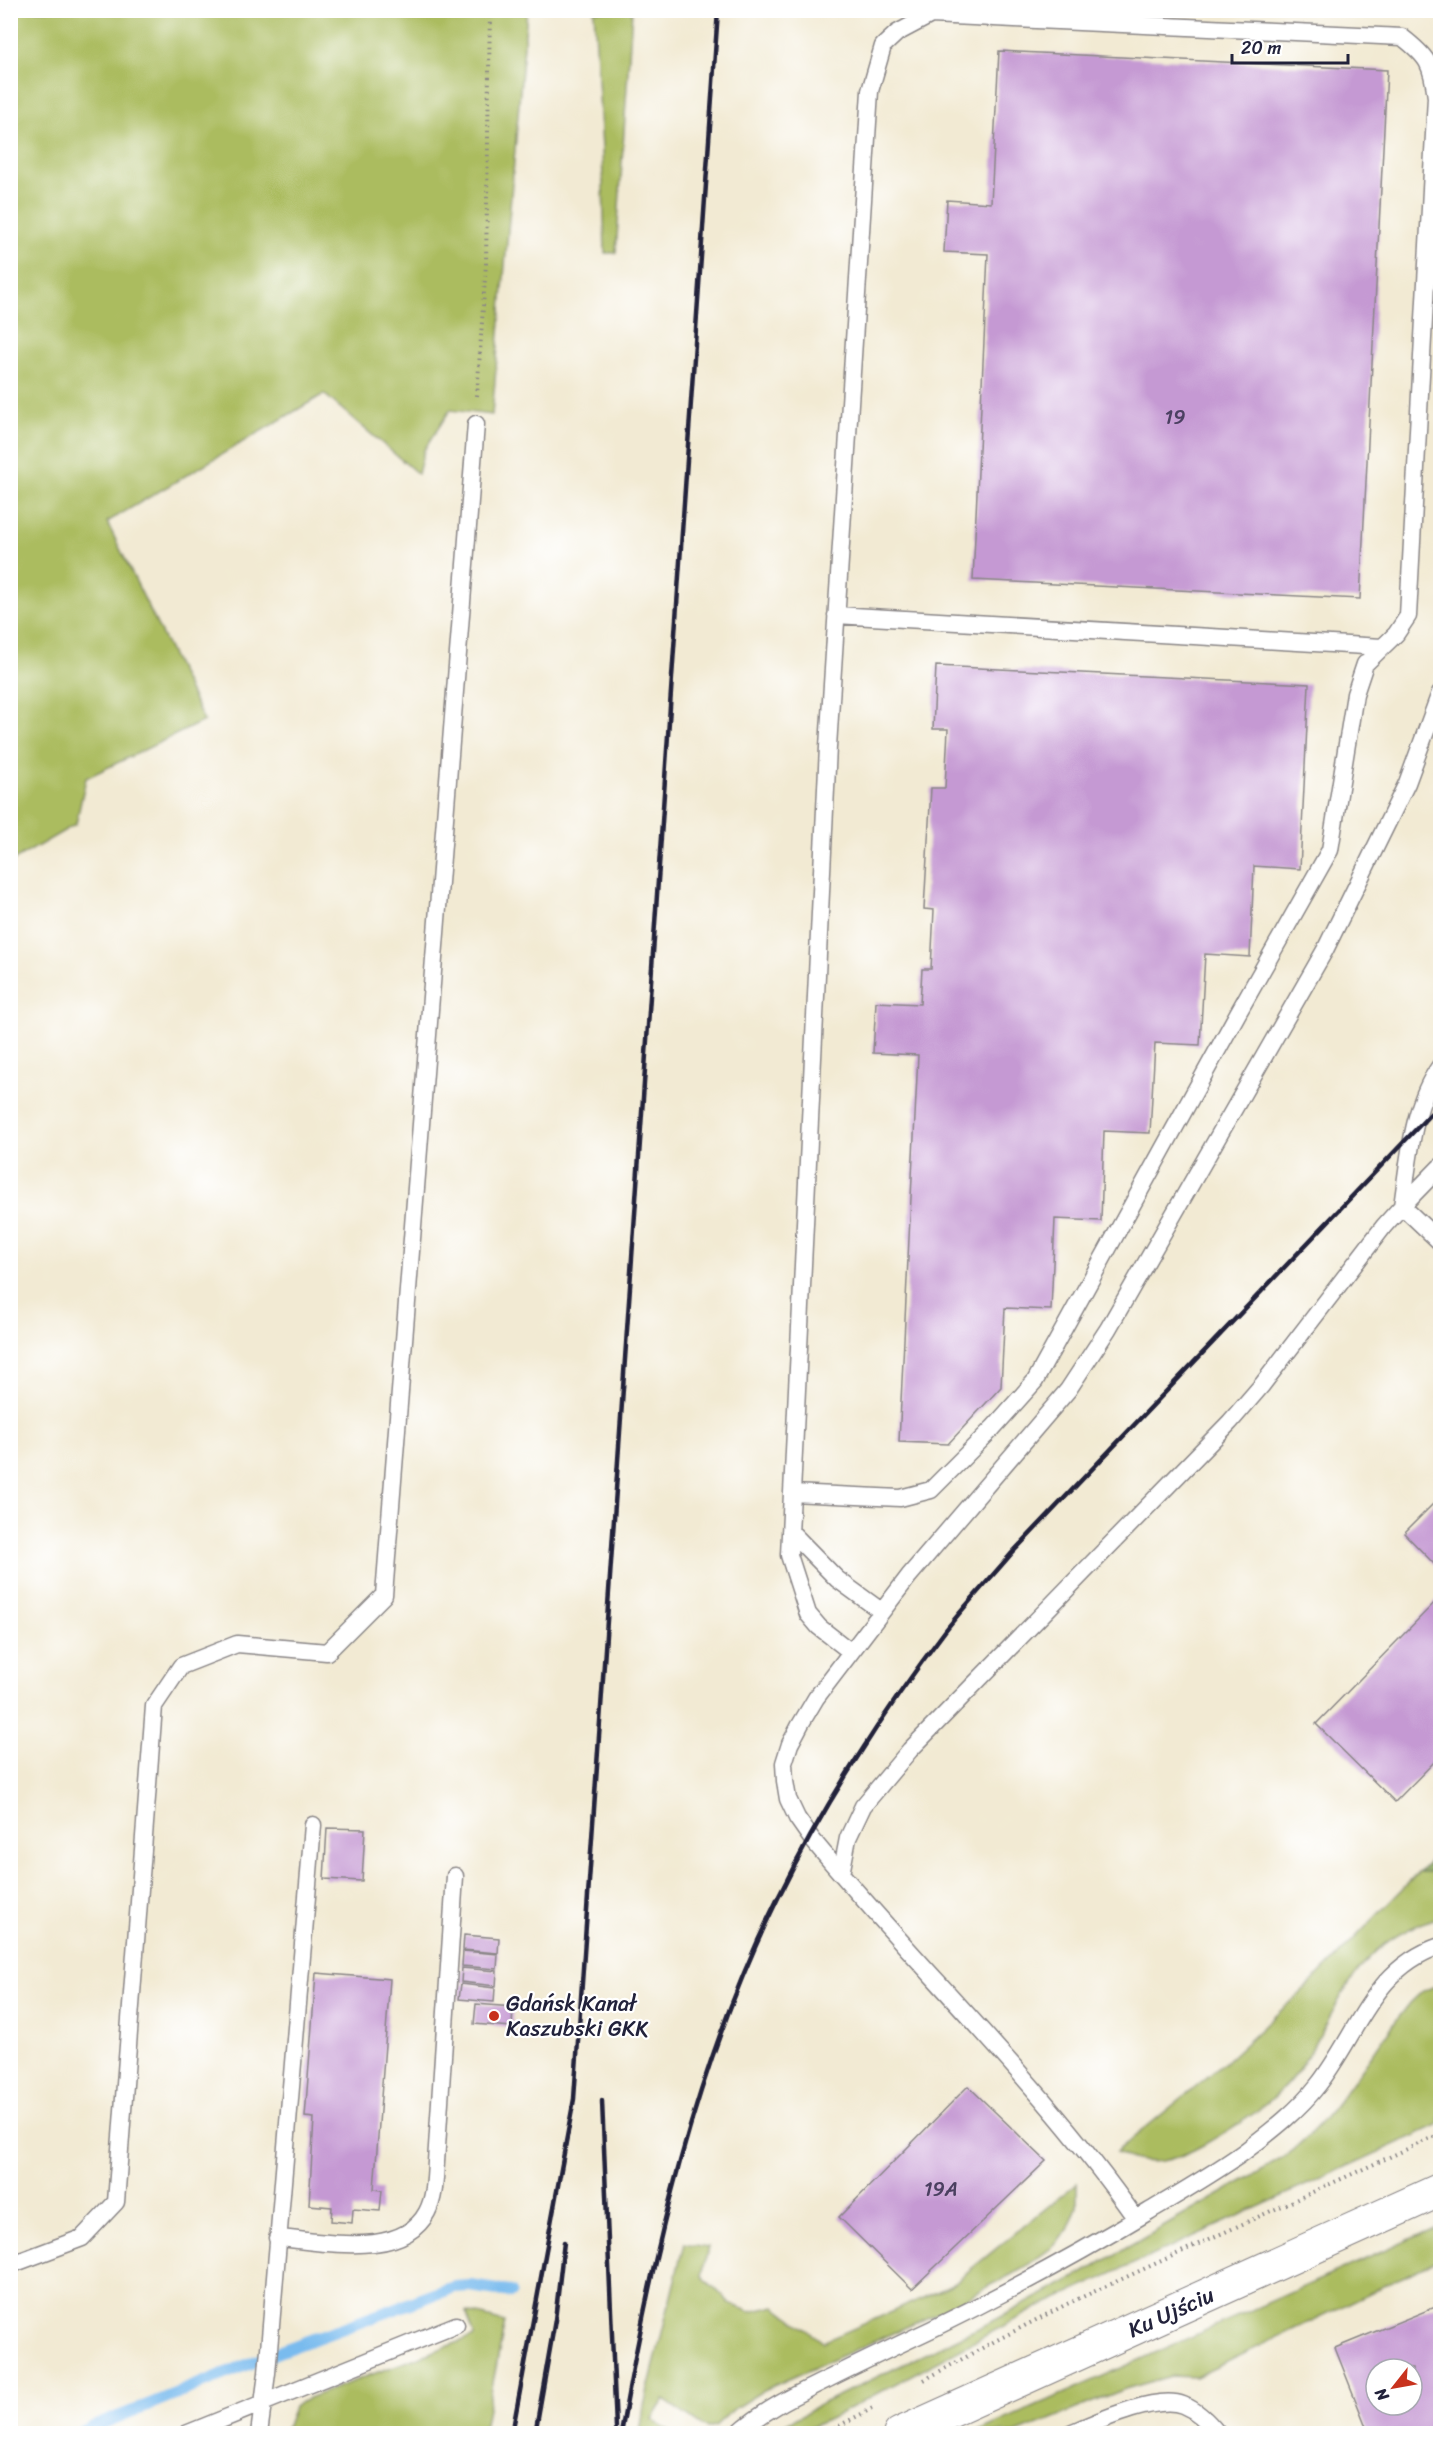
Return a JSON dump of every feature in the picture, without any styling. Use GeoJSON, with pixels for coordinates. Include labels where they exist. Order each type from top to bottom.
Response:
{"type":"FeatureCollection","features":[{"type":"Feature","properties":{"kind":"street","name":"Ku Ujściu"},"geometry":{"type":"LineString","coordinates":[[900,2433],[1440,2190]]}},
{"type":"Feature","properties":{"kind":"lane"},"geometry":{"type":"LineString","coordinates":[[792,1493],[900,1498],[931,1490],[993,1428],[1035,1381],[1330,850],[1355,694],[1365,664],[1396,634],[1408,616],[1436,97],[1433,72],[1421,52],[1401,37],[931,15],[897,33],[884,46],[870,91],[836,615],[790,1531],[789,1555],[808,1614],[819,1627],[851,1652]]}},
{"type":"Feature","properties":{"kind":"lane"},"geometry":{"type":"LineString","coordinates":[[10,2265],[82,2238],[116,2202],[154,1706],[181,1666],[237,1644],[327,1652],[384,1595],[476,424]]}},
{"type":"Feature","properties":{"kind":"lane"},"geometry":{"type":"LineString","coordinates":[[836,615],[1382,647]]}},
{"type":"Feature","properties":{"kind":"lane"},"geometry":{"type":"LineString","coordinates":[[1136,2219],[1037,2094],[811,1839],[788,1799],[784,1763],[790,1744],[800,1725],[881,1611],[1068,1390],[1108,1329],[1325,950],[1407,783],[1440,693]]}},
{"type":"Feature","properties":{"kind":"lane"},"geometry":{"type":"LineString","coordinates":[[1402,1206],[1413,1132],[1430,1081],[1440,1066]]}},
{"type":"Feature","properties":{"kind":"lane"},"geometry":{"type":"LineString","coordinates":[[841,1874],[848,1838],[863,1806],[910,1750],[1230,1422],[1402,1206],[1440,1167]]}},
{"type":"Feature","properties":{"kind":"lane"},"geometry":{"type":"LineString","coordinates":[[1402,1206],[1440,1242]]}},
{"type":"Feature","properties":{"kind":"lane"},"geometry":{"type":"LineString","coordinates":[[790,1531],[837,1579],[881,1611]]}},
{"type":"Feature","properties":{"kind":"lane"},"geometry":{"type":"LineString","coordinates":[[259,2433],[265,2402],[313,1825]]}},
{"type":"Feature","properties":{"kind":"lane"},"geometry":{"type":"LineString","coordinates":[[277,2238],[360,2243],[387,2242],[410,2231],[428,2211],[433,2198],[436,2162],[455,1876]]}},
{"type":"Feature","properties":{"kind":"lane"},"geometry":{"type":"LineString","coordinates":[[737,2433],[790,2397],[963,2313],[1069,2258],[1227,2164],[1309,2098],[1382,1985],[1408,1960],[1440,1946]]}},
{"type":"Feature","properties":{"kind":"lane"},"geometry":{"type":"LineString","coordinates":[[186,2433],[456,2325]]}},
{"type":"Feature","properties":{"kind":"lane"},"geometry":{"type":"LineString","coordinates":[[1068,2433],[1155,2403],[1181,2404],[1205,2417],[1218,2433]]}},
{"type":"Feature","properties":{"kind":"path"},"geometry":{"type":"LineString","coordinates":[[476,424],[486,263],[490,10]]}},
{"type":"Feature","properties":{"kind":"path"},"geometry":{"type":"LineString","coordinates":[[922,2381],[1051,2312],[1440,2134]]}},
{"type":"Feature","properties":{"kind":"path"},"geometry":{"type":"LineString","coordinates":[[823,2433],[883,2403]]}},
{"type":"Feature","properties":{"kind":"green space"},"geometry":{"type":"Polygon","coordinates":[[[11,10],[527,11],[492,415],[450,410],[424,450],[418,474],[324,394],[107,522],[204,721],[86,778],[76,824],[11,862],[11,10]]]}},
{"type":"Feature","properties":{"kind":"green space"},"geometry":{"type":"Polygon","coordinates":[[[594,11],[632,11],[616,253],[605,253],[594,11]]]}},
{"type":"Feature","properties":{"kind":"green space"},"geometry":{"type":"Polygon","coordinates":[[[1440,1850],[1440,1872],[1419,1872],[1440,1850]]]}},
{"type":"Feature","properties":{"kind":"green space"},"geometry":{"type":"Polygon","coordinates":[[[1419,1872],[1440,1872],[1440,1917],[1403,1932],[1370,1957],[1344,1992],[1315,2044],[1287,2085],[1262,2107],[1234,2126],[1183,2155],[1150,2162],[1127,2158],[1116,2152],[1223,2064],[1314,1980],[1419,1872]]]}},
{"type":"Feature","properties":{"kind":"green space"},"geometry":{"type":"Polygon","coordinates":[[[1440,1984],[1440,2124],[1039,2307],[829,2419],[798,2433],[769,2433],[819,2405],[997,2319],[1083,2273],[1281,2159],[1301,2142],[1336,2105],[1411,2002],[1423,1991],[1440,1984]]]}},
{"type":"Feature","properties":{"kind":"green space"},"geometry":{"type":"Polygon","coordinates":[[[1077,2183],[1077,2207],[1068,2230],[1054,2246],[1022,2269],[938,2313],[764,2390],[735,2408],[715,2426],[708,2428],[702,2426],[664,2400],[652,2419],[673,2433],[640,2433],[644,2406],[684,2243],[708,2247],[702,2276],[730,2303],[750,2312],[775,2306],[823,2342],[950,2286],[1077,2183]]]}},
{"type":"Feature","properties":{"kind":"green space"},"geometry":{"type":"Polygon","coordinates":[[[1440,2226],[1440,2259],[1196,2377],[1171,2376],[1125,2389],[1017,2433],[975,2433],[1440,2226]]]}},
{"type":"Feature","properties":{"kind":"green space"},"geometry":{"type":"Polygon","coordinates":[[[466,2312],[505,2322],[483,2433],[284,2433],[294,2407],[303,2400],[475,2336],[466,2312]]]}},
{"type":"Feature","properties":{"kind":"building"},"geometry":{"type":"Polygon","coordinates":[[[999,51],[1387,70],[1360,599],[973,580],[988,254],[944,252],[947,200],[991,203],[999,51]]]}},
{"type":"Feature","properties":{"kind":"building"},"geometry":{"type":"Polygon","coordinates":[[[936,666],[1309,684],[1300,869],[1254,866],[1250,957],[1205,954],[1200,1045],[1155,1043],[1150,1133],[1104,1131],[1101,1221],[1055,1219],[1051,1310],[1005,1308],[1001,1387],[948,1444],[899,1442],[918,1055],[873,1053],[876,1002],[920,1004],[922,969],[931,969],[934,910],[924,909],[931,788],[945,788],[948,729],[933,729],[936,666]]]}},
{"type":"Feature","properties":{"kind":"building"},"geometry":{"type":"Polygon","coordinates":[[[1440,1497],[1440,1562],[1436,1566],[1404,1533],[1440,1497]]]}},
{"type":"Feature","properties":{"kind":"building"},"geometry":{"type":"Polygon","coordinates":[[[1440,1597],[1440,1756],[1395,1802],[1316,1724],[1440,1597]]]}},
{"type":"Feature","properties":{"kind":"building"},"geometry":{"type":"Polygon","coordinates":[[[327,1828],[365,1829],[362,1881],[324,1879],[327,1828]]]}},
{"type":"Feature","properties":{"kind":"building"},"geometry":{"type":"Polygon","coordinates":[[[464,1935],[499,1938],[498,1953],[463,1950],[464,1935]]]}},
{"type":"Feature","properties":{"kind":"building","name":"Gdańsk Kanał Kaszubski GKK"},"geometry":{"type":"Polygon","coordinates":[[[463,1951],[498,1954],[497,1969],[462,1966],[463,1951]]]}},
{"type":"Feature","properties":{"kind":"building","name":"Gdańsk Kanał Kaszubski GKK"},"geometry":{"type":"Polygon","coordinates":[[[462,1968],[497,1971],[496,1986],[461,1982],[462,1968]]]}},
{"type":"Feature","properties":{"kind":"building"},"geometry":{"type":"Polygon","coordinates":[[[316,1973],[390,1979],[374,2189],[382,2190],[380,2211],[353,2209],[352,2223],[331,2221],[332,2207],[309,2205],[314,2118],[305,2117],[316,1973]]]}},
{"type":"Feature","properties":{"kind":"building","name":"Gdańsk Kanał Kaszubski GKK"},"geometry":{"type":"Polygon","coordinates":[[[461,1984],[495,1988],[494,2002],[459,1999],[461,1984]]]}},
{"type":"Feature","properties":{"kind":"building","name":"Gdańsk Kanał Kaszubski GKK"},"geometry":{"type":"Polygon","coordinates":[[[476,2004],[513,2007],[512,2027],[474,2024],[476,2004]]]}},
{"type":"Feature","properties":{"kind":"building"},"geometry":{"type":"Polygon","coordinates":[[[968,2086],[1046,2161],[912,2289],[839,2217],[968,2086]]]}},
{"type":"Feature","properties":{"kind":"building"},"geometry":{"type":"Polygon","coordinates":[[[1440,2305],[1440,2434],[1369,2434],[1335,2348],[1440,2305]]]}},
{"type":"Feature","properties":{"kind":"waterway"},"geometry":{"type":"LineString","coordinates":[[76,2434],[281,2351],[454,2287],[470,2286],[511,2292]]}},
{"type":"Feature","properties":{"kind":"railway"},"geometry":{"type":"LineString","coordinates":[[512,2434],[574,2099],[718,10]]}},
{"type":"Feature","properties":{"kind":"railway"},"geometry":{"type":"LineString","coordinates":[[621,2434],[647,2296],[680,2160],[700,2093],[749,1962],[795,1864],[834,1795],[899,1694],[961,1611],[1012,1553],[1440,1104]]}},
{"type":"Feature","properties":{"kind":"railway"},"geometry":{"type":"LineString","coordinates":[[602,2101],[616,2428]]}},
{"type":"Feature","properties":{"kind":"railway"},"geometry":{"type":"LineString","coordinates":[[535,2434],[555,2320],[564,2242]]}},
{"type":"Feature","properties":{"kind":"place","name":"Gdańsk Kanał Kaszubski GKK"},"geometry":{"type":"Point","coordinates":[494,2016]}}]}
